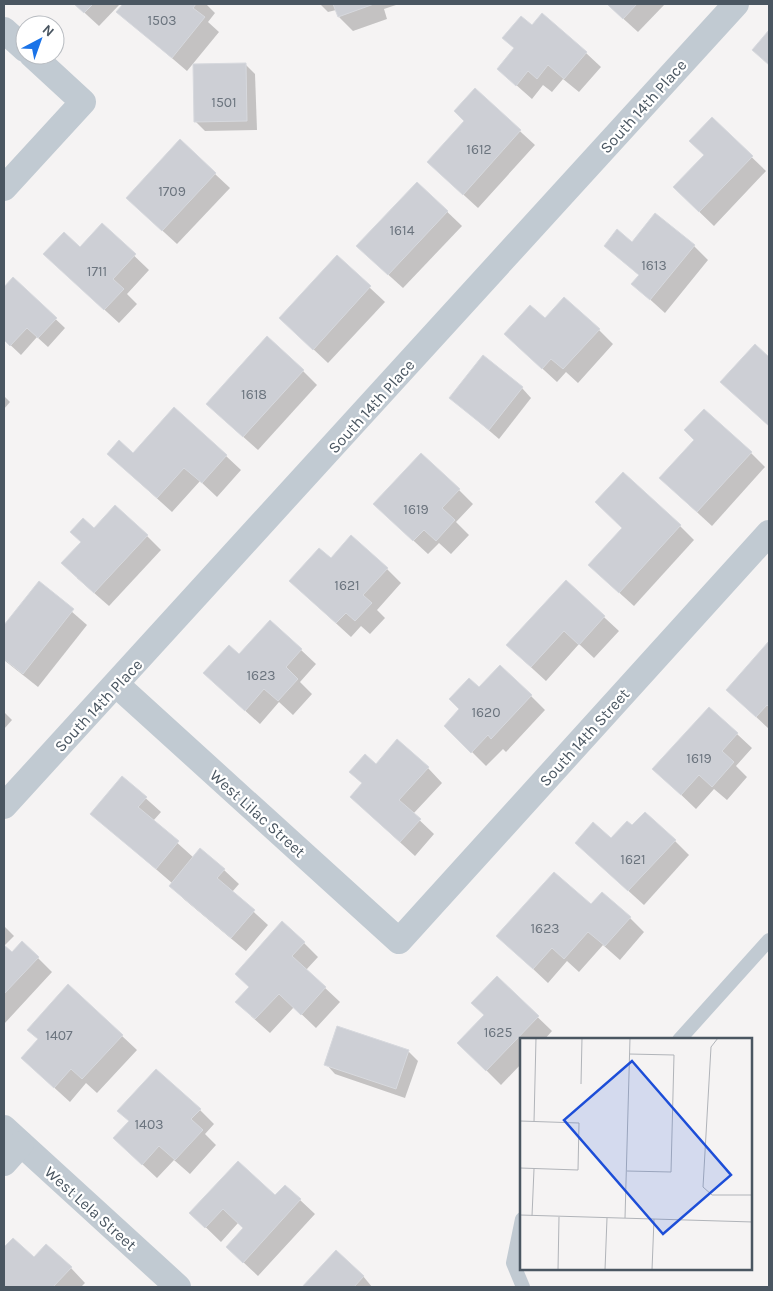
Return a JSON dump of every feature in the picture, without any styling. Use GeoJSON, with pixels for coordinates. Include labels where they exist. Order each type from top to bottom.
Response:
{"type":"FeatureCollection","features":[{"type":"Feature","properties":{"kind":"street","name":"South 14th Place"},"geometry":{"type":"LineString","coordinates":[[4,806],[117,685],[736,4]]}},
{"type":"Feature","properties":{"kind":"street"},"geometry":{"type":"LineString","coordinates":[[4,30],[15,40]]}},
{"type":"Feature","properties":{"kind":"street"},"geometry":{"type":"LineString","coordinates":[[4,188],[83,102],[43,65]]}},
{"type":"Feature","properties":{"kind":"street","name":"South 14th Street"},"geometry":{"type":"LineString","coordinates":[[399,941],[769,533]]}},
{"type":"Feature","properties":{"kind":"street","name":"West Lilac Street"},"geometry":{"type":"LineString","coordinates":[[117,685],[399,941]]}},
{"type":"Feature","properties":{"kind":"street","name":"West Lela Street"},"geometry":{"type":"LineString","coordinates":[[9,1145],[178,1287]]}},
{"type":"Feature","properties":{"kind":"lane"},"geometry":{"type":"LineString","coordinates":[[681,1038],[769,940]]}},
{"type":"Feature","properties":{"kind":"lane"},"geometry":{"type":"LineString","coordinates":[[520,1229],[512,1263],[523,1287]]}},
{"type":"Feature","properties":{"kind":"building"},"geometry":{"type":"Polygon","coordinates":[[[74,4],[93,4],[84,13],[74,4]]]}},
{"type":"Feature","properties":{"kind":"building"},"geometry":{"type":"Polygon","coordinates":[[[123,4],[196,4],[193,8],[205,17],[172,58],[116,12],[123,4]]]}},
{"type":"Feature","properties":{"kind":"building"},"geometry":{"type":"Polygon","coordinates":[[[333,4],[374,4],[338,17],[333,4]]]}},
{"type":"Feature","properties":{"kind":"building"},"geometry":{"type":"Polygon","coordinates":[[[607,4],[637,4],[623,19],[607,4]]]}},
{"type":"Feature","properties":{"kind":"building"},"geometry":{"type":"Polygon","coordinates":[[[542,13],[587,52],[564,79],[548,65],[537,79],[528,71],[516,86],[497,69],[514,48],[502,38],[521,16],[532,25],[542,13]]]}},
{"type":"Feature","properties":{"kind":"building"},"geometry":{"type":"Polygon","coordinates":[[[769,30],[769,65],[752,50],[769,30]]]}},
{"type":"Feature","properties":{"kind":"building"},"geometry":{"type":"Polygon","coordinates":[[[246,63],[247,121],[194,122],[193,64],[246,63]]]}},
{"type":"Feature","properties":{"kind":"building"},"geometry":{"type":"Polygon","coordinates":[[[475,88],[521,130],[463,195],[427,162],[464,121],[454,111],[475,88]]]}},
{"type":"Feature","properties":{"kind":"building"},"geometry":{"type":"Polygon","coordinates":[[[712,117],[753,156],[699,212],[673,187],[704,155],[689,141],[712,117]]]}},
{"type":"Feature","properties":{"kind":"building"},"geometry":{"type":"Polygon","coordinates":[[[180,139],[216,173],[162,231],[126,198],[180,139]]]}},
{"type":"Feature","properties":{"kind":"building"},"geometry":{"type":"Polygon","coordinates":[[[417,182],[448,211],[388,275],[356,246],[417,182]]]}},
{"type":"Feature","properties":{"kind":"building"},"geometry":{"type":"Polygon","coordinates":[[[655,213],[695,245],[650,300],[631,284],[639,275],[604,246],[617,229],[632,242],[655,213]]]}},
{"type":"Feature","properties":{"kind":"building"},"geometry":{"type":"Polygon","coordinates":[[[102,223],[136,254],[113,279],[124,289],[104,310],[43,254],[64,232],[80,247],[102,223]]]}},
{"type":"Feature","properties":{"kind":"building"},"geometry":{"type":"Polygon","coordinates":[[[337,255],[371,286],[313,350],[279,318],[337,255]]]}},
{"type":"Feature","properties":{"kind":"building"},"geometry":{"type":"Polygon","coordinates":[[[13,277],[57,318],[38,338],[27,328],[10,346],[4,340],[4,287],[13,277]]]}},
{"type":"Feature","properties":{"kind":"building"},"geometry":{"type":"Polygon","coordinates":[[[564,297],[600,329],[563,369],[551,359],[542,369],[504,334],[530,305],[545,318],[564,297]]]}},
{"type":"Feature","properties":{"kind":"building"},"geometry":{"type":"Polygon","coordinates":[[[267,336],[304,370],[243,437],[206,404],[267,336]]]}},
{"type":"Feature","properties":{"kind":"building"},"geometry":{"type":"Polygon","coordinates":[[[755,344],[769,357],[769,426],[720,382],[755,344]]]}},
{"type":"Feature","properties":{"kind":"building"},"geometry":{"type":"Polygon","coordinates":[[[483,355],[523,387],[489,430],[449,398],[483,355]]]}},
{"type":"Feature","properties":{"kind":"building"},"geometry":{"type":"Polygon","coordinates":[[[174,407],[227,455],[202,483],[184,468],[157,498],[107,454],[119,440],[133,453],[174,407]]]}},
{"type":"Feature","properties":{"kind":"building"},"geometry":{"type":"Polygon","coordinates":[[[704,409],[752,452],[697,512],[659,478],[694,440],[684,430],[704,409]]]}},
{"type":"Feature","properties":{"kind":"building"},"geometry":{"type":"Polygon","coordinates":[[[421,453],[460,489],[442,508],[455,520],[436,541],[424,530],[413,541],[373,504],[421,453]]]}},
{"type":"Feature","properties":{"kind":"building"},"geometry":{"type":"Polygon","coordinates":[[[623,472],[681,525],[619,593],[588,565],[622,528],[595,502],[623,472]]]}},
{"type":"Feature","properties":{"kind":"building"},"geometry":{"type":"Polygon","coordinates":[[[115,505],[148,535],[94,593],[61,563],[81,542],[70,532],[83,518],[94,528],[115,505]]]}},
{"type":"Feature","properties":{"kind":"building"},"geometry":{"type":"Polygon","coordinates":[[[351,535],[388,568],[363,595],[372,603],[355,621],[346,613],[336,623],[289,581],[319,548],[331,558],[351,535]]]}},
{"type":"Feature","properties":{"kind":"building"},"geometry":{"type":"Polygon","coordinates":[[[566,580],[605,616],[579,645],[564,631],[531,667],[506,645],[566,580]]]}},
{"type":"Feature","properties":{"kind":"building"},"geometry":{"type":"Polygon","coordinates":[[[39,581],[74,609],[23,674],[4,659],[4,625],[39,581]]]}},
{"type":"Feature","properties":{"kind":"building"},"geometry":{"type":"Polygon","coordinates":[[[270,620],[302,649],[286,667],[298,679],[278,701],[264,689],[245,711],[203,673],[229,645],[239,654],[270,620]]]}},
{"type":"Feature","properties":{"kind":"building"},"geometry":{"type":"Polygon","coordinates":[[[769,641],[769,707],[767,705],[756,717],[726,690],[769,641]]]}},
{"type":"Feature","properties":{"kind":"building"},"geometry":{"type":"Polygon","coordinates":[[[500,665],[532,695],[491,739],[488,735],[471,753],[444,726],[459,709],[449,699],[469,678],[479,687],[500,665]]]}},
{"type":"Feature","properties":{"kind":"building"},"geometry":{"type":"Polygon","coordinates":[[[709,707],[738,733],[722,751],[734,762],[712,787],[699,775],[681,795],[652,769],[709,707]]]}},
{"type":"Feature","properties":{"kind":"building"},"geometry":{"type":"Polygon","coordinates":[[[397,739],[429,767],[399,800],[421,819],[400,842],[350,797],[362,783],[349,772],[365,754],[376,764],[397,739]]]}},
{"type":"Feature","properties":{"kind":"building"},"geometry":{"type":"Polygon","coordinates":[[[122,776],[147,797],[138,807],[179,841],[156,869],[90,814],[122,776]]]}},
{"type":"Feature","properties":{"kind":"building"},"geometry":{"type":"Polygon","coordinates":[[[645,812],[676,840],[628,891],[575,843],[593,822],[611,838],[627,821],[632,825],[645,812]]]}},
{"type":"Feature","properties":{"kind":"building"},"geometry":{"type":"Polygon","coordinates":[[[200,848],[225,869],[217,878],[255,910],[231,938],[169,886],[200,848]]]}},
{"type":"Feature","properties":{"kind":"building"},"geometry":{"type":"Polygon","coordinates":[[[554,872],[591,904],[602,892],[631,917],[605,946],[588,932],[564,959],[552,948],[533,969],[496,936],[554,872]]]}},
{"type":"Feature","properties":{"kind":"building"},"geometry":{"type":"Polygon","coordinates":[[[282,921],[305,942],[292,956],[326,987],[301,1015],[279,994],[255,1019],[235,1002],[249,987],[235,974],[282,921]]]}},
{"type":"Feature","properties":{"kind":"building"},"geometry":{"type":"Polygon","coordinates":[[[22,941],[39,957],[4,994],[4,945],[12,952],[22,941]]]}},
{"type":"Feature","properties":{"kind":"building"},"geometry":{"type":"Polygon","coordinates":[[[497,976],[539,1016],[486,1071],[457,1043],[484,1015],[471,1003],[497,976]]]}},
{"type":"Feature","properties":{"kind":"building"},"geometry":{"type":"Polygon","coordinates":[[[68,984],[123,1035],[82,1079],[71,1069],[54,1088],[21,1058],[38,1039],[27,1030],[68,984]]]}},
{"type":"Feature","properties":{"kind":"building"},"geometry":{"type":"Polygon","coordinates":[[[337,1026],[409,1050],[396,1089],[324,1065],[337,1026]]]}},
{"type":"Feature","properties":{"kind":"building"},"geometry":{"type":"Polygon","coordinates":[[[156,1069],[201,1109],[191,1119],[203,1130],[175,1160],[159,1146],[142,1165],[113,1138],[129,1121],[117,1111],[156,1069]]]}},
{"type":"Feature","properties":{"kind":"building"},"geometry":{"type":"Polygon","coordinates":[[[238,1161],[275,1195],[285,1185],[301,1199],[243,1263],[226,1247],[243,1228],[223,1209],[205,1228],[189,1213],[238,1161]]]}},
{"type":"Feature","properties":{"kind":"building"},"geometry":{"type":"Polygon","coordinates":[[[13,1238],[34,1257],[46,1244],[72,1267],[53,1287],[4,1287],[4,1247],[13,1238]]]}},
{"type":"Feature","properties":{"kind":"building"},"geometry":{"type":"Polygon","coordinates":[[[336,1250],[364,1276],[354,1287],[302,1287],[336,1250]]]}}]}
